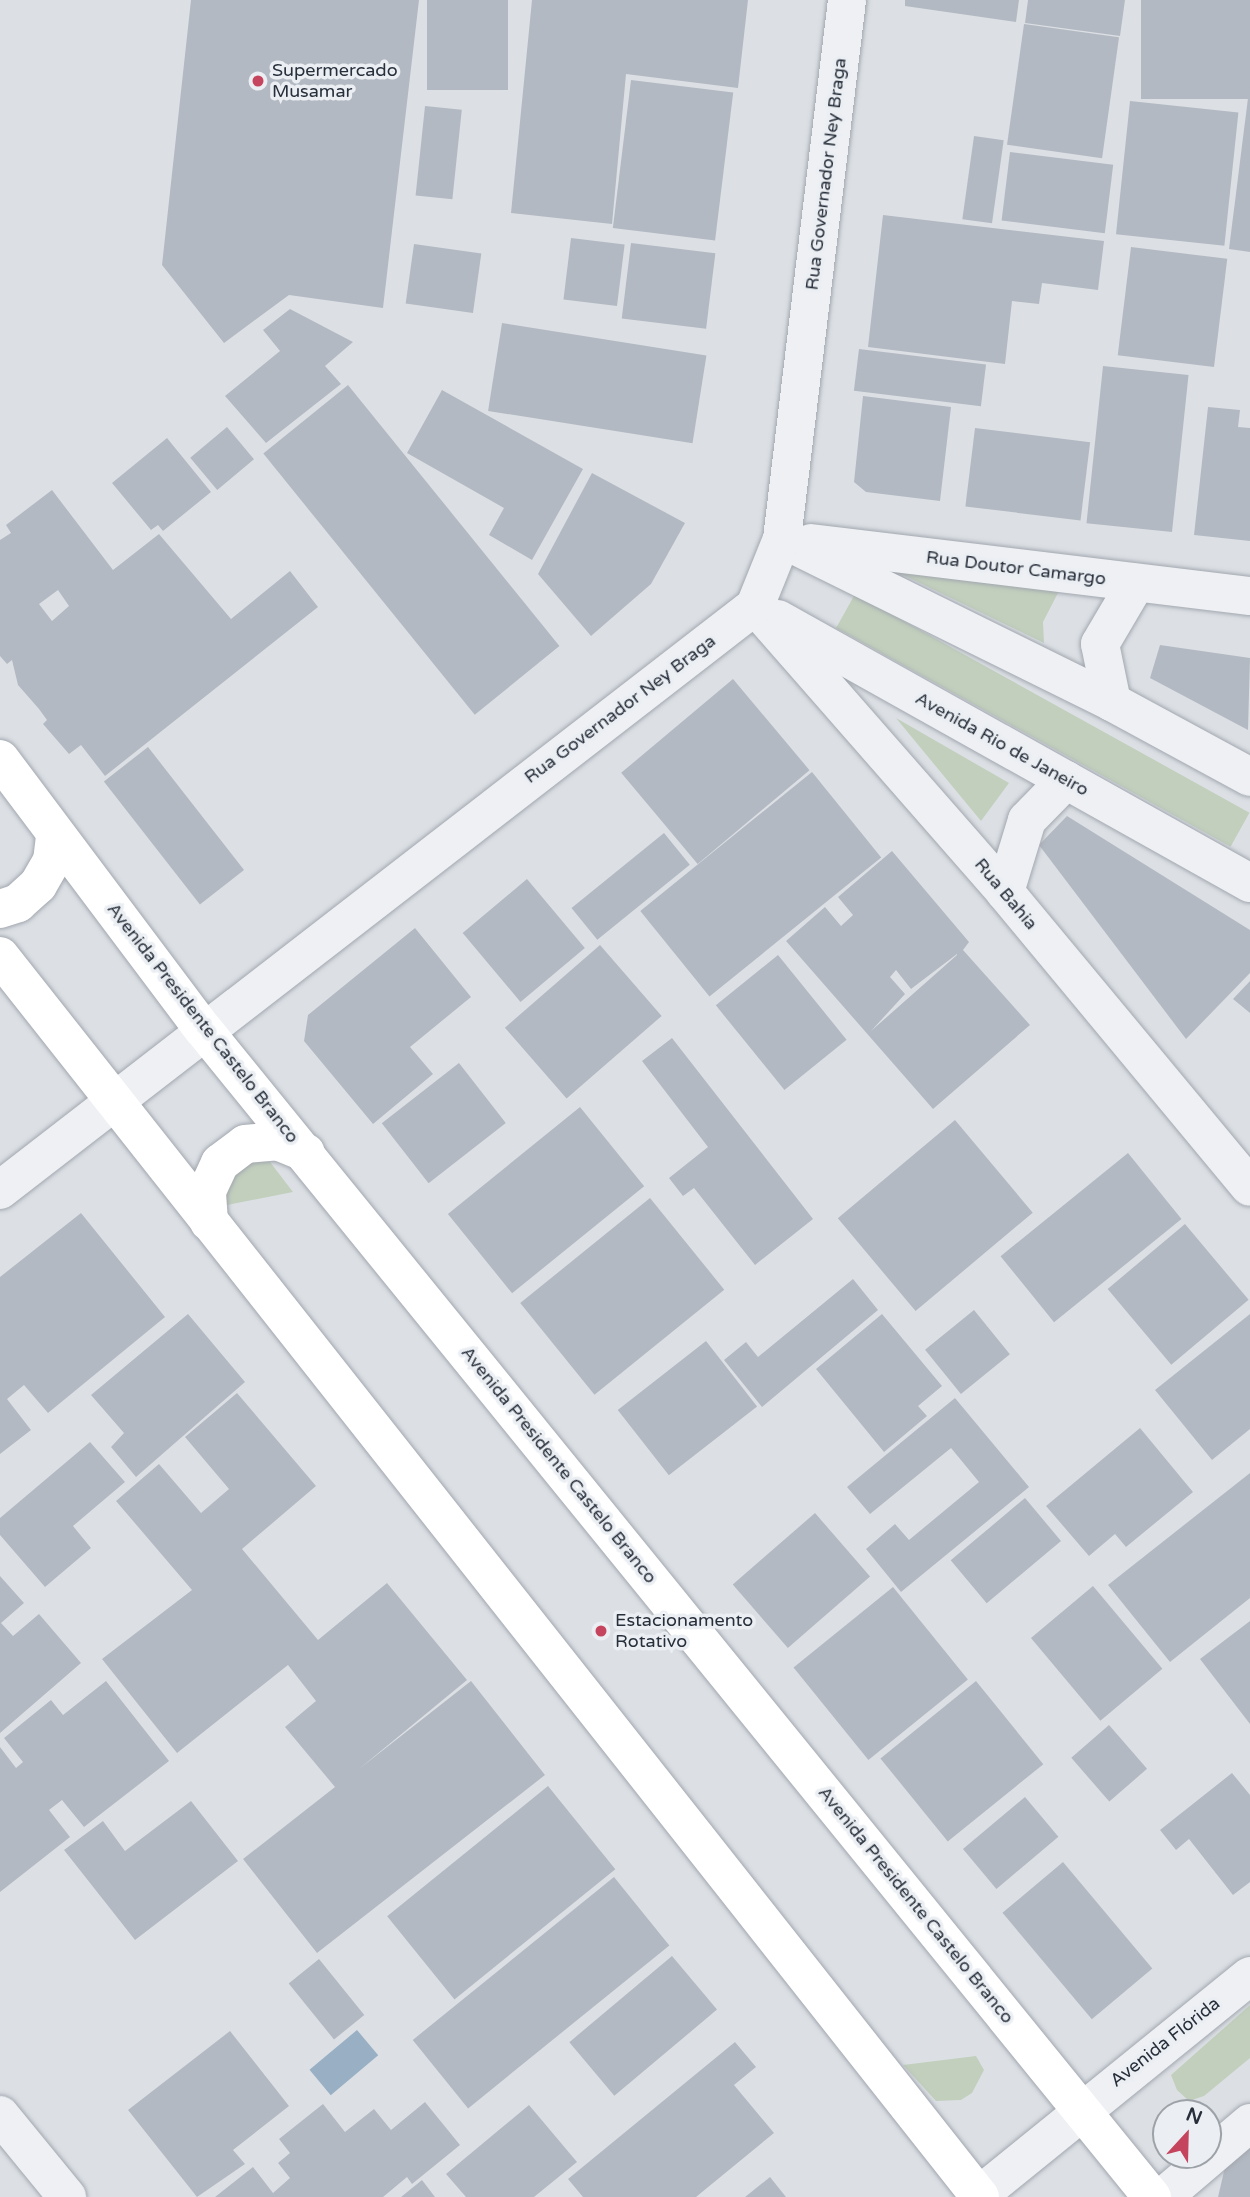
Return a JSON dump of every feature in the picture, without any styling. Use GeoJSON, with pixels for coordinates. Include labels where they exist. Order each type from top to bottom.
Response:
{"type":"FeatureCollection","features":[{"type":"Feature","properties":{"kind":"main road","name":"Avenida Presidente Castelo Branco"},"geometry":{"type":"LineString","coordinates":[[0,759],[203,1029],[1152,2197]]}},
{"type":"Feature","properties":{"kind":"main road"},"geometry":{"type":"LineString","coordinates":[[0,909],[18,903],[38,885],[51,862],[55,835]]}},
{"type":"Feature","properties":{"kind":"main road"},"geometry":{"type":"LineString","coordinates":[[0,956],[978,2196]]}},
{"type":"Feature","properties":{"kind":"main road"},"geometry":{"type":"LineString","coordinates":[[209,1222],[207,1191],[220,1163],[245,1144],[277,1141],[306,1153]]}},
{"type":"Feature","properties":{"kind":"street","name":"Rua Governador Ney Braga"},"geometry":{"type":"LineString","coordinates":[[0,1190],[115,1103],[203,1029],[755,606],[782,539],[847,0]]}},
{"type":"Feature","properties":{"kind":"street","name":"Rua Doutor Camargo"},"geometry":{"type":"LineString","coordinates":[[782,539],[1250,596]]}},
{"type":"Feature","properties":{"kind":"street"},"geometry":{"type":"LineString","coordinates":[[782,539],[1112,702],[1250,777]]}},
{"type":"Feature","properties":{"kind":"street"},"geometry":{"type":"LineString","coordinates":[[1112,702],[1100,644],[1136,583]]}},
{"type":"Feature","properties":{"kind":"street","name":"Avenida Rio de Janeiro"},"geometry":{"type":"LineString","coordinates":[[755,606],[1250,883]]}},
{"type":"Feature","properties":{"kind":"street","name":"Rua Bahia"},"geometry":{"type":"LineString","coordinates":[[755,606],[1005,892],[1250,1187]]}},
{"type":"Feature","properties":{"kind":"street"},"geometry":{"type":"LineString","coordinates":[[1005,892],[1027,820],[1066,780]]}},
{"type":"Feature","properties":{"kind":"street","name":"Avenida Flórida"},"geometry":{"type":"LineString","coordinates":[[978,2196],[1250,1976]]}},
{"type":"Feature","properties":{"kind":"street"},"geometry":{"type":"LineString","coordinates":[[0,2115],[67,2197]]}},
{"type":"Feature","properties":{"kind":"street"},"geometry":{"type":"LineString","coordinates":[[1163,2197],[1250,2123]]}},
{"type":"Feature","properties":{"kind":"green space"},"geometry":{"type":"Polygon","coordinates":[[[889,568],[1059,591],[1043,622],[1044,643],[889,568]]]}},
{"type":"Feature","properties":{"kind":"green space"},"geometry":{"type":"Polygon","coordinates":[[[855,594],[1249,813],[1231,847],[836,628],[855,594]]]}},
{"type":"Feature","properties":{"kind":"green space"},"geometry":{"type":"Polygon","coordinates":[[[896,718],[1009,783],[981,821],[896,718]]]}},
{"type":"Feature","properties":{"kind":"green space"},"geometry":{"type":"Polygon","coordinates":[[[256,1159],[270,1162],[293,1192],[227,1205],[221,1182],[256,1159]]]}},
{"type":"Feature","properties":{"kind":"green space"},"geometry":{"type":"Polygon","coordinates":[[[1250,2005],[1250,2058],[1204,2096],[1195,2099],[1187,2099],[1177,2090],[1171,2075],[1250,2005]]]}},
{"type":"Feature","properties":{"kind":"green space"},"geometry":{"type":"Polygon","coordinates":[[[976,2056],[984,2070],[972,2093],[961,2100],[936,2101],[903,2065],[976,2056]]]}},
{"type":"Feature","properties":{"kind":"water"},"geometry":{"type":"Polygon","coordinates":[[[357,2030],[378,2055],[331,2095],[310,2070],[357,2030]]]}},
{"type":"Feature","properties":{"kind":"building"},"geometry":{"type":"Polygon","coordinates":[[[191,0],[419,0],[383,308],[289,295],[224,343],[162,265],[191,0]]]}},
{"type":"Feature","properties":{"kind":"building"},"geometry":{"type":"Polygon","coordinates":[[[427,0],[508,0],[508,90],[427,90],[427,0]]]}},
{"type":"Feature","properties":{"kind":"building"},"geometry":{"type":"Polygon","coordinates":[[[532,0],[748,0],[738,88],[626,74],[612,224],[511,213],[532,0]]]}},
{"type":"Feature","properties":{"kind":"building"},"geometry":{"type":"Polygon","coordinates":[[[905,0],[1019,0],[1016,22],[905,6],[905,0]]]}},
{"type":"Feature","properties":{"kind":"building"},"geometry":{"type":"Polygon","coordinates":[[[1028,0],[1125,0],[1120,36],[1025,23],[1028,0]]]}},
{"type":"Feature","properties":{"kind":"building"},"geometry":{"type":"Polygon","coordinates":[[[1141,0],[1250,0],[1250,99],[1141,99],[1141,0]]]}},
{"type":"Feature","properties":{"kind":"building"},"geometry":{"type":"Polygon","coordinates":[[[1024,24],[1119,37],[1102,158],[1007,145],[1024,24]]]}},
{"type":"Feature","properties":{"kind":"building"},"geometry":{"type":"Polygon","coordinates":[[[631,80],[733,93],[715,240],[613,228],[631,80]]]}},
{"type":"Feature","properties":{"kind":"building"},"geometry":{"type":"Polygon","coordinates":[[[1250,82],[1250,252],[1229,249],[1250,82]]]}},
{"type":"Feature","properties":{"kind":"building"},"geometry":{"type":"Polygon","coordinates":[[[1130,101],[1238,112],[1224,246],[1116,234],[1130,101]]]}},
{"type":"Feature","properties":{"kind":"building"},"geometry":{"type":"Polygon","coordinates":[[[425,106],[462,110],[452,199],[416,196],[425,106]]]}},
{"type":"Feature","properties":{"kind":"building"},"geometry":{"type":"Polygon","coordinates":[[[974,136],[1004,140],[992,223],[962,219],[974,136]]]}},
{"type":"Feature","properties":{"kind":"building"},"geometry":{"type":"Polygon","coordinates":[[[1010,152],[1113,165],[1105,233],[1002,220],[1010,152]]]}},
{"type":"Feature","properties":{"kind":"building"},"geometry":{"type":"Polygon","coordinates":[[[883,215],[1104,241],[1098,290],[1042,283],[1039,304],[1012,301],[1005,364],[868,347],[883,215]]]}},
{"type":"Feature","properties":{"kind":"building"},"geometry":{"type":"Polygon","coordinates":[[[571,238],[625,245],[617,306],[563,300],[571,238]]]}},
{"type":"Feature","properties":{"kind":"building"},"geometry":{"type":"Polygon","coordinates":[[[631,243],[715,253],[706,329],[622,318],[631,243]]]}},
{"type":"Feature","properties":{"kind":"building"},"geometry":{"type":"Polygon","coordinates":[[[414,244],[481,253],[473,313],[406,303],[414,244]]]}},
{"type":"Feature","properties":{"kind":"building"},"geometry":{"type":"Polygon","coordinates":[[[1131,247],[1227,259],[1214,367],[1118,355],[1131,247]]]}},
{"type":"Feature","properties":{"kind":"building"},"geometry":{"type":"Polygon","coordinates":[[[290,309],[353,342],[325,366],[341,384],[266,443],[225,396],[280,351],[263,330],[290,309]]]}},
{"type":"Feature","properties":{"kind":"building"},"geometry":{"type":"Polygon","coordinates":[[[502,323],[706,355],[693,443],[488,411],[502,323]]]}},
{"type":"Feature","properties":{"kind":"building"},"geometry":{"type":"Polygon","coordinates":[[[859,349],[986,365],[981,406],[854,391],[859,349]]]}},
{"type":"Feature","properties":{"kind":"building"},"geometry":{"type":"Polygon","coordinates":[[[1103,366],[1189,375],[1172,532],[1086,523],[1103,366]]]}},
{"type":"Feature","properties":{"kind":"building"},"geometry":{"type":"Polygon","coordinates":[[[348,385],[559,646],[475,715],[263,454],[348,385]]]}},
{"type":"Feature","properties":{"kind":"building"},"geometry":{"type":"Polygon","coordinates":[[[442,390],[583,469],[532,560],[489,535],[504,508],[407,453],[442,390]]]}},
{"type":"Feature","properties":{"kind":"building"},"geometry":{"type":"Polygon","coordinates":[[[863,396],[951,407],[940,501],[866,492],[854,482],[863,396]]]}},
{"type":"Feature","properties":{"kind":"building"},"geometry":{"type":"Polygon","coordinates":[[[1208,407],[1240,410],[1238,427],[1250,428],[1250,541],[1194,535],[1208,407]]]}},
{"type":"Feature","properties":{"kind":"building"},"geometry":{"type":"Polygon","coordinates":[[[227,427],[254,459],[217,490],[190,458],[227,427]]]}},
{"type":"Feature","properties":{"kind":"building"},"geometry":{"type":"Polygon","coordinates":[[[975,428],[1090,442],[1081,521],[965,506],[975,428]]]}},
{"type":"Feature","properties":{"kind":"building"},"geometry":{"type":"Polygon","coordinates":[[[167,438],[211,492],[163,531],[158,525],[151,530],[112,483],[167,438]]]}},
{"type":"Feature","properties":{"kind":"building"},"geometry":{"type":"Polygon","coordinates":[[[592,473],[685,523],[651,584],[591,636],[538,574],[592,473]]]}},
{"type":"Feature","properties":{"kind":"building"},"geometry":{"type":"Polygon","coordinates":[[[52,490],[113,570],[159,534],[231,619],[290,571],[318,607],[105,776],[81,745],[69,754],[43,724],[47,720],[18,685],[12,660],[7,664],[0,656],[0,540],[11,533],[6,525],[52,490]],[[58,590],[39,604],[52,621],[69,606],[58,590]]]}},
{"type":"Feature","properties":{"kind":"building"},"geometry":{"type":"Polygon","coordinates":[[[1160,645],[1250,658],[1248,730],[1150,678],[1160,645]]]}},
{"type":"Feature","properties":{"kind":"building"},"geometry":{"type":"Polygon","coordinates":[[[733,679],[809,770],[698,864],[621,773],[733,679]]]}},
{"type":"Feature","properties":{"kind":"building"},"geometry":{"type":"Polygon","coordinates":[[[148,747],[244,870],[200,904],[104,781],[148,747]]]}},
{"type":"Feature","properties":{"kind":"building"},"geometry":{"type":"Polygon","coordinates":[[[812,772],[881,857],[709,997],[640,911],[812,772]]]}},
{"type":"Feature","properties":{"kind":"building"},"geometry":{"type":"Polygon","coordinates":[[[1067,816],[1250,930],[1250,973],[1186,1039],[1039,845],[1067,816]]]}},
{"type":"Feature","properties":{"kind":"building"},"geometry":{"type":"Polygon","coordinates":[[[664,833],[690,865],[597,940],[572,908],[664,833]]]}},
{"type":"Feature","properties":{"kind":"building"},"geometry":{"type":"Polygon","coordinates":[[[892,851],[969,942],[963,950],[1030,1025],[933,1109],[786,941],[825,907],[841,926],[853,915],[838,897],[892,851]],[[957,955],[911,989],[896,970],[890,977],[905,994],[871,1031],[957,955]]]}},
{"type":"Feature","properties":{"kind":"building"},"geometry":{"type":"Polygon","coordinates":[[[527,879],[585,948],[521,1002],[463,933],[527,879]]]}},
{"type":"Feature","properties":{"kind":"building"},"geometry":{"type":"Polygon","coordinates":[[[415,928],[471,997],[410,1047],[433,1074],[373,1124],[304,1041],[308,1015],[415,928]]]}},
{"type":"Feature","properties":{"kind":"building"},"geometry":{"type":"Polygon","coordinates":[[[600,945],[662,1016],[567,1099],[505,1028],[600,945]]]}},
{"type":"Feature","properties":{"kind":"building"},"geometry":{"type":"Polygon","coordinates":[[[778,955],[847,1040],[784,1090],[716,1005],[778,955]]]}},
{"type":"Feature","properties":{"kind":"building"},"geometry":{"type":"Polygon","coordinates":[[[1250,981],[1250,1013],[1233,999],[1250,981]]]}},
{"type":"Feature","properties":{"kind":"building"},"geometry":{"type":"Polygon","coordinates":[[[672,1038],[813,1219],[755,1265],[694,1188],[683,1196],[669,1178],[708,1147],[642,1061],[672,1038]]]}},
{"type":"Feature","properties":{"kind":"building"},"geometry":{"type":"Polygon","coordinates":[[[459,1063],[506,1123],[429,1183],[382,1123],[459,1063]]]}},
{"type":"Feature","properties":{"kind":"building"},"geometry":{"type":"Polygon","coordinates":[[[580,1107],[644,1186],[512,1293],[448,1214],[580,1107]]]}},
{"type":"Feature","properties":{"kind":"building"},"geometry":{"type":"Polygon","coordinates":[[[955,1120],[1033,1213],[916,1311],[838,1218],[955,1120]]]}},
{"type":"Feature","properties":{"kind":"building"},"geometry":{"type":"Polygon","coordinates":[[[1128,1153],[1181,1219],[1054,1322],[1001,1256],[1128,1153]]]}},
{"type":"Feature","properties":{"kind":"building"},"geometry":{"type":"Polygon","coordinates":[[[650,1198],[724,1290],[594,1395],[520,1303],[650,1198]]]}},
{"type":"Feature","properties":{"kind":"building"},"geometry":{"type":"Polygon","coordinates":[[[81,1213],[165,1317],[48,1413],[24,1385],[7,1399],[31,1430],[0,1454],[0,1277],[81,1213]]]}},
{"type":"Feature","properties":{"kind":"building"},"geometry":{"type":"Polygon","coordinates":[[[1185,1224],[1249,1300],[1171,1365],[1108,1289],[1185,1224]]]}},
{"type":"Feature","properties":{"kind":"building"},"geometry":{"type":"Polygon","coordinates":[[[853,1279],[878,1310],[762,1407],[724,1360],[746,1342],[758,1357],[853,1279]]]}},
{"type":"Feature","properties":{"kind":"building"},"geometry":{"type":"Polygon","coordinates":[[[974,1310],[1010,1354],[961,1394],[925,1350],[974,1310]]]}},
{"type":"Feature","properties":{"kind":"building"},"geometry":{"type":"Polygon","coordinates":[[[188,1314],[245,1382],[136,1477],[111,1447],[124,1433],[91,1395],[188,1314]]]}},
{"type":"Feature","properties":{"kind":"building"},"geometry":{"type":"Polygon","coordinates":[[[882,1314],[942,1386],[918,1406],[927,1416],[884,1452],[816,1369],[882,1314]]]}},
{"type":"Feature","properties":{"kind":"building"},"geometry":{"type":"Polygon","coordinates":[[[1250,1314],[1250,1429],[1212,1460],[1155,1390],[1250,1314]]]}},
{"type":"Feature","properties":{"kind":"building"},"geometry":{"type":"Polygon","coordinates":[[[706,1341],[757,1406],[669,1475],[618,1410],[706,1341]]]}},
{"type":"Feature","properties":{"kind":"building"},"geometry":{"type":"Polygon","coordinates":[[[237,1393],[316,1486],[242,1549],[318,1640],[387,1583],[467,1680],[359,1769],[471,1681],[545,1775],[317,1953],[243,1859],[335,1787],[285,1727],[316,1701],[288,1665],[177,1753],[102,1659],[192,1590],[116,1501],[159,1464],[201,1513],[229,1489],[185,1437],[237,1393]]]}},
{"type":"Feature","properties":{"kind":"building"},"geometry":{"type":"Polygon","coordinates":[[[955,1398],[1029,1487],[901,1592],[866,1549],[895,1524],[909,1540],[979,1482],[951,1448],[870,1514],[847,1487],[955,1398]]]}},
{"type":"Feature","properties":{"kind":"building"},"geometry":{"type":"Polygon","coordinates":[[[1140,1428],[1193,1492],[1126,1547],[1115,1534],[1089,1556],[1046,1506],[1140,1428]]]}},
{"type":"Feature","properties":{"kind":"building"},"geometry":{"type":"Polygon","coordinates":[[[90,1442],[125,1482],[73,1526],[91,1548],[45,1587],[0,1535],[0,1518],[90,1442]]]}},
{"type":"Feature","properties":{"kind":"building"},"geometry":{"type":"Polygon","coordinates":[[[1250,1473],[1250,1598],[1170,1662],[1108,1585],[1250,1473]]]}},
{"type":"Feature","properties":{"kind":"building"},"geometry":{"type":"Polygon","coordinates":[[[1025,1498],[1061,1541],[987,1603],[951,1560],[1025,1498]]]}},
{"type":"Feature","properties":{"kind":"building"},"geometry":{"type":"Polygon","coordinates":[[[815,1513],[870,1576],[788,1648],[733,1585],[815,1513]]]}},
{"type":"Feature","properties":{"kind":"building"},"geometry":{"type":"Polygon","coordinates":[[[0,1576],[24,1603],[1,1623],[13,1636],[39,1614],[81,1663],[0,1733],[0,1576]]]}},
{"type":"Feature","properties":{"kind":"building"},"geometry":{"type":"Polygon","coordinates":[[[1093,1586],[1162,1669],[1100,1721],[1031,1638],[1093,1586]]]}},
{"type":"Feature","properties":{"kind":"building"},"geometry":{"type":"Polygon","coordinates":[[[893,1587],[968,1679],[868,1760],[794,1668],[893,1587]]]}},
{"type":"Feature","properties":{"kind":"building"},"geometry":{"type":"Polygon","coordinates":[[[1250,1621],[1250,1724],[1200,1659],[1250,1621]]]}},
{"type":"Feature","properties":{"kind":"building"},"geometry":{"type":"Polygon","coordinates":[[[106,1681],[169,1761],[84,1827],[62,1800],[49,1810],[70,1837],[0,1892],[0,1747],[16,1768],[23,1762],[4,1738],[51,1700],[63,1715],[106,1681]]]}},
{"type":"Feature","properties":{"kind":"building"},"geometry":{"type":"Polygon","coordinates":[[[976,1681],[1043,1764],[948,1842],[880,1758],[976,1681]]]}},
{"type":"Feature","properties":{"kind":"building"},"geometry":{"type":"Polygon","coordinates":[[[1109,1725],[1147,1769],[1109,1802],[1071,1758],[1109,1725]]]}},
{"type":"Feature","properties":{"kind":"building"},"geometry":{"type":"Polygon","coordinates":[[[1232,1773],[1250,1795],[1250,1882],[1233,1895],[1189,1839],[1176,1850],[1160,1830],[1232,1773]]]}},
{"type":"Feature","properties":{"kind":"building"},"geometry":{"type":"Polygon","coordinates":[[[548,1786],[615,1869],[454,1999],[387,1916],[548,1786]]]}},
{"type":"Feature","properties":{"kind":"building"},"geometry":{"type":"Polygon","coordinates":[[[1025,1797],[1058,1837],[996,1889],[963,1849],[1025,1797]]]}},
{"type":"Feature","properties":{"kind":"building"},"geometry":{"type":"Polygon","coordinates":[[[191,1801],[238,1861],[135,1940],[64,1850],[103,1821],[125,1851],[191,1801]]]}},
{"type":"Feature","properties":{"kind":"building"},"geometry":{"type":"Polygon","coordinates":[[[1063,1862],[1152,1968],[1092,2019],[1002,1913],[1063,1862]]]}},
{"type":"Feature","properties":{"kind":"building"},"geometry":{"type":"Polygon","coordinates":[[[614,1877],[669,1945],[468,2108],[413,2040],[614,1877]]]}},
{"type":"Feature","properties":{"kind":"building"},"geometry":{"type":"Polygon","coordinates":[[[672,1956],[717,2010],[614,2096],[569,2042],[672,1956]]]}},
{"type":"Feature","properties":{"kind":"building"},"geometry":{"type":"Polygon","coordinates":[[[319,1959],[364,2015],[334,2039],[289,1984],[319,1959]]]}},
{"type":"Feature","properties":{"kind":"building"},"geometry":{"type":"Polygon","coordinates":[[[230,2031],[289,2106],[233,2150],[245,2164],[197,2197],[128,2110],[230,2031]]]}},
{"type":"Feature","properties":{"kind":"building"},"geometry":{"type":"Polygon","coordinates":[[[735,2042],[756,2067],[734,2085],[774,2133],[696,2197],[583,2197],[568,2179],[735,2042]]]}},
{"type":"Feature","properties":{"kind":"building"},"geometry":{"type":"Polygon","coordinates":[[[425,2102],[460,2145],[412,2184],[407,2177],[383,2197],[215,2197],[253,2167],[273,2193],[290,2178],[278,2163],[290,2153],[279,2139],[323,2104],[345,2132],[374,2109],[391,2130],[425,2102]]]}},
{"type":"Feature","properties":{"kind":"building"},"geometry":{"type":"Polygon","coordinates":[[[529,2105],[577,2162],[534,2197],[466,2197],[446,2174],[529,2105]]]}},
{"type":"Feature","properties":{"kind":"building"},"geometry":{"type":"Polygon","coordinates":[[[1250,2144],[1250,2197],[1218,2197],[1226,2163],[1250,2144]]]}},
{"type":"Feature","properties":{"kind":"building"},"geometry":{"type":"Polygon","coordinates":[[[770,2177],[786,2197],[745,2197],[770,2177]]]}},
{"type":"Feature","properties":{"kind":"building"},"geometry":{"type":"Polygon","coordinates":[[[422,2180],[435,2197],[401,2197],[422,2180]]]}},
{"type":"Feature","properties":{"kind":"place","name":"Supermercado Musamar"},"geometry":{"type":"Point","coordinates":[258,81]}},
{"type":"Feature","properties":{"kind":"place","name":"Estacionamento Rotativo"},"geometry":{"type":"Point","coordinates":[601,1631]}}]}
